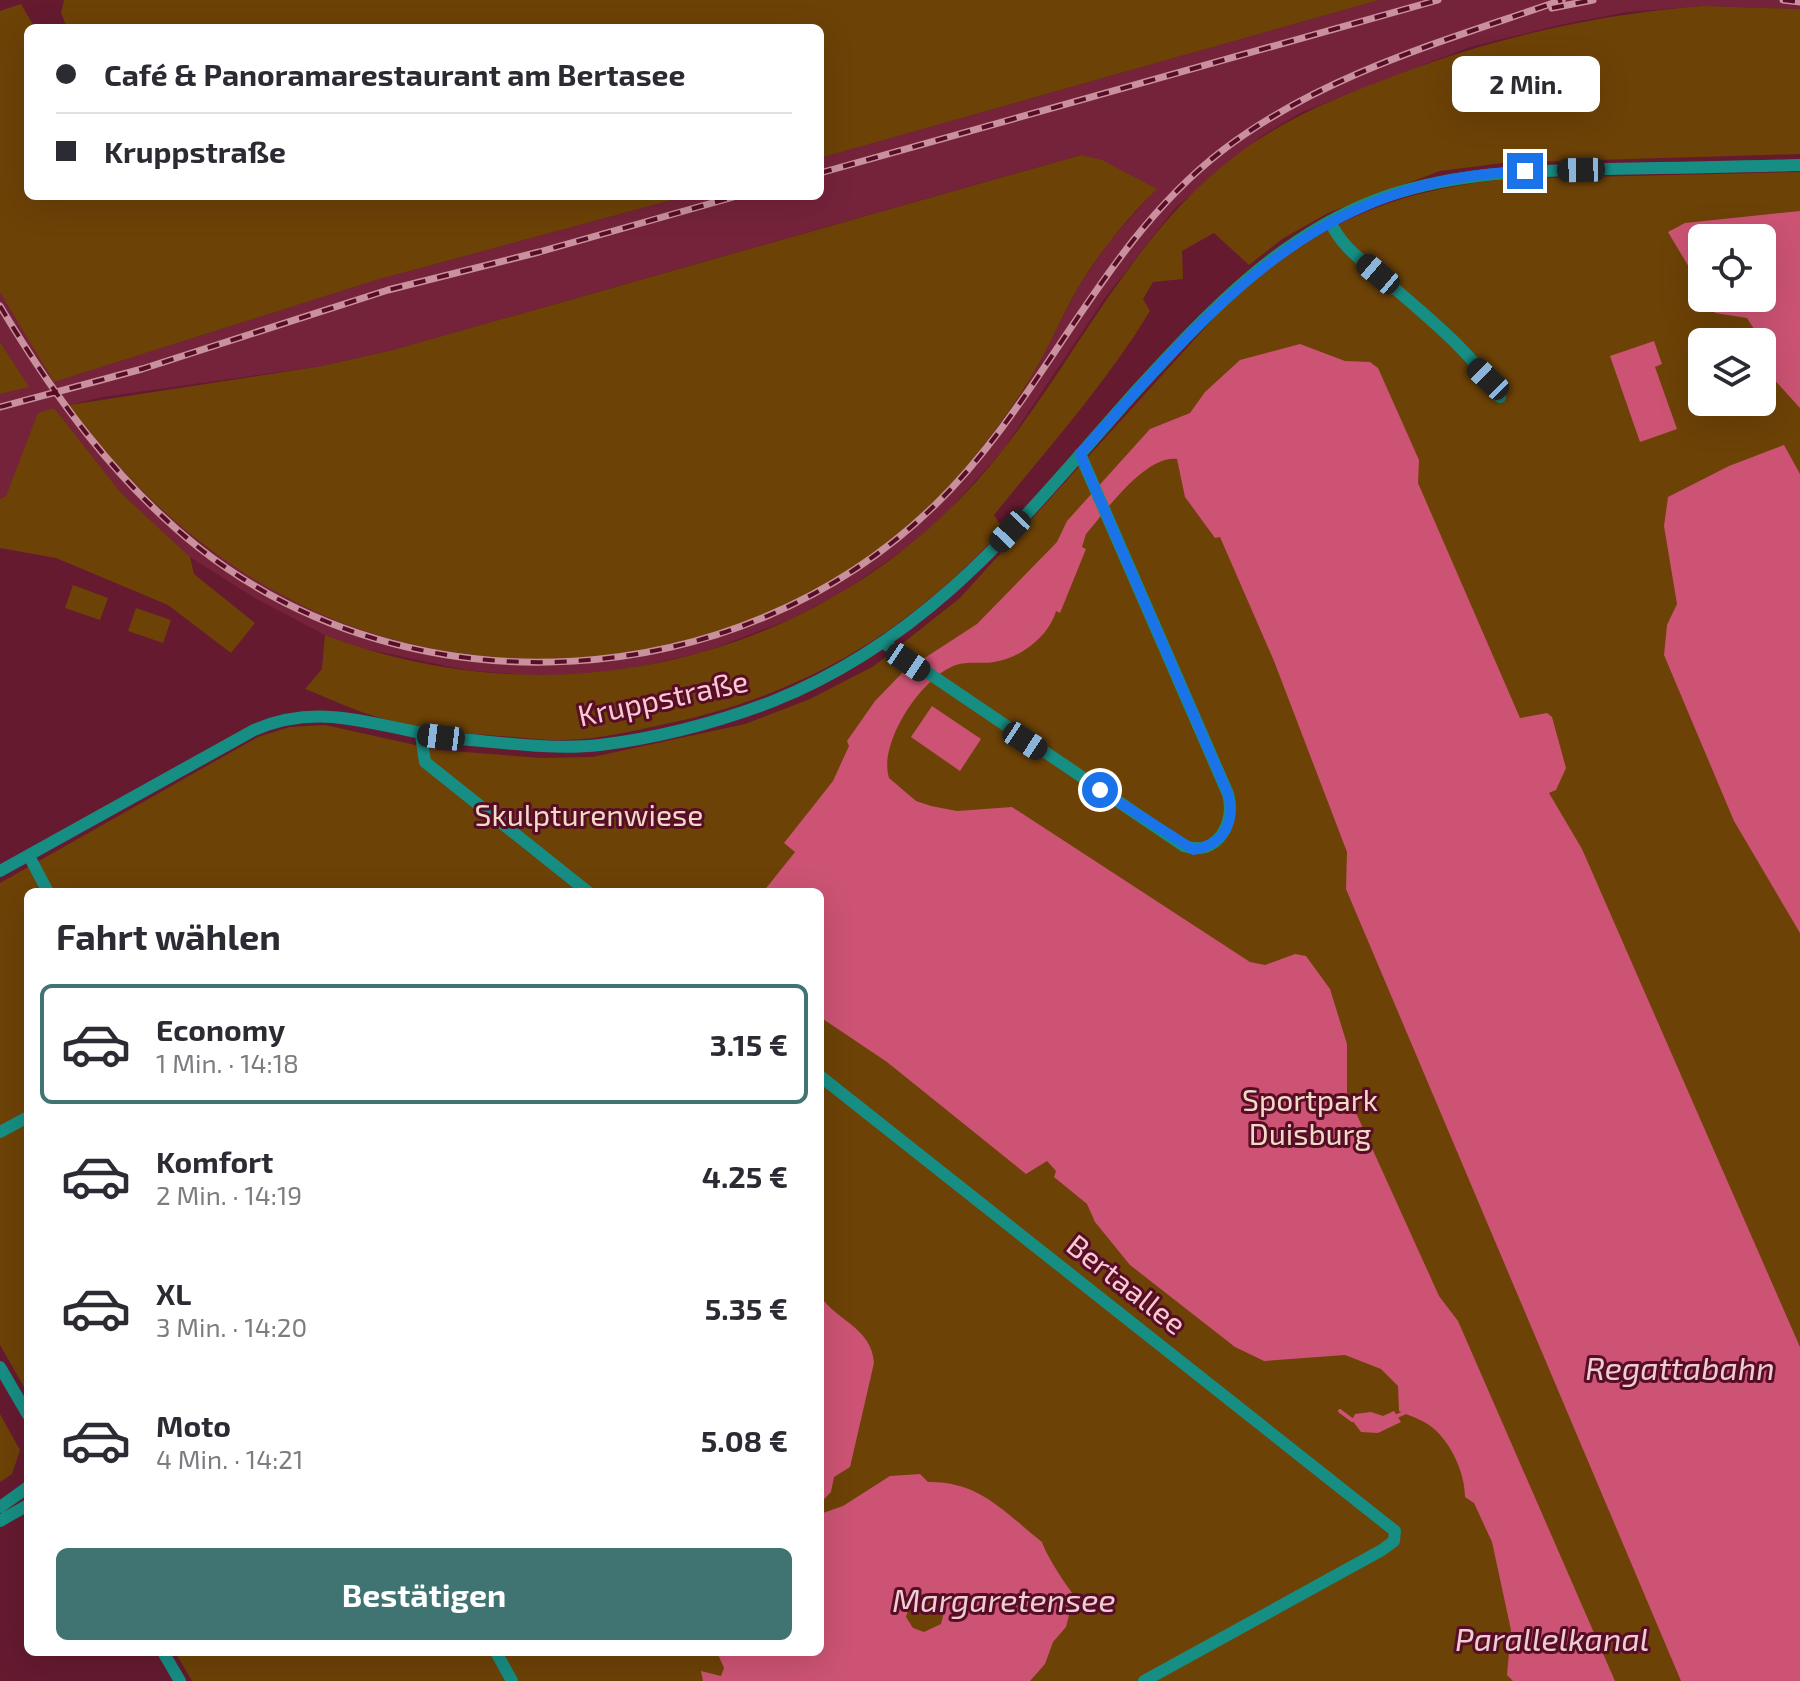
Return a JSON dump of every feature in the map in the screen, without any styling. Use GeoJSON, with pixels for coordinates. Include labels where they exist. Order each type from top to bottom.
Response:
{"type":"FeatureCollection","features":[{"type":"Feature","properties":{"kind":"street","name":"Kruppstraße"},"geometry":{"type":"LineString","coordinates":[[0,871],[254,730],[285,718],[336,715],[421,735],[562,746],[601,745],[725,717],[767,703],[808,686],[884,643],[938,603],[972,571],[1195,326],[1238,285],[1286,248],[1330,221],[1371,202],[1415,188],[1503,172],[1800,165]]}},
{"type":"Feature","properties":{"kind":"street"},"geometry":{"type":"LineString","coordinates":[[1330,221],[1343,245],[1428,320],[1488,379],[1500,397]]}},
{"type":"Feature","properties":{"kind":"street"},"geometry":{"type":"LineString","coordinates":[[884,643],[937,682],[1184,846],[1194,850],[1205,847],[1224,834],[1232,814],[1228,794],[1080,454]]}},
{"type":"Feature","properties":{"kind":"street"},"geometry":{"type":"LineString","coordinates":[[421,735],[425,762],[583,888]]}},
{"type":"Feature","properties":{"kind":"street"},"geometry":{"type":"LineString","coordinates":[[29,856],[46,888]]}},
{"type":"Feature","properties":{"kind":"street","name":"Bertaallee"},"geometry":{"type":"LineString","coordinates":[[824,1079],[1381,1519],[1397,1536],[1382,1550],[1144,1681]]}},
{"type":"Feature","properties":{"kind":"street"},"geometry":{"type":"LineString","coordinates":[[0,1132],[24,1119]]}},
{"type":"Feature","properties":{"kind":"street"},"geometry":{"type":"LineString","coordinates":[[0,1367],[24,1408]]}},
{"type":"Feature","properties":{"kind":"street"},"geometry":{"type":"LineString","coordinates":[[0,1507],[24,1490]]}},
{"type":"Feature","properties":{"kind":"street"},"geometry":{"type":"LineString","coordinates":[[0,1521],[24,1507]]}},
{"type":"Feature","properties":{"kind":"street"},"geometry":{"type":"LineString","coordinates":[[165,1656],[180,1681]]}},
{"type":"Feature","properties":{"kind":"street"},"geometry":{"type":"LineString","coordinates":[[498,1656],[512,1681]]}},
{"type":"Feature","properties":{"kind":"shaded area"},"geometry":{"type":"Polygon","coordinates":[[[1379,0],[1800,0],[1800,9],[1703,6],[1627,12],[1470,47],[1302,112],[1263,135],[1175,208],[1104,299],[1003,450],[943,517],[913,543],[840,594],[786,621],[704,652],[616,672],[536,676],[466,670],[361,648],[325,635],[255,598],[190,557],[121,493],[54,408],[22,459],[6,496],[0,499],[0,394],[28,387],[0,342],[0,272],[54,382],[376,280],[672,200],[824,200],[824,157],[1379,0]],[[1080,155],[393,350],[322,366],[102,397],[69,405],[145,495],[205,547],[287,598],[331,618],[420,645],[467,654],[597,657],[683,642],[722,630],[791,601],[866,557],[932,504],[990,438],[1025,388],[1079,286],[1110,241],[1156,189],[1080,155]]]}},
{"type":"Feature","properties":{"kind":"green space"},"geometry":{"type":"Polygon","coordinates":[[[64,0],[1379,0],[824,157],[824,24],[65,24],[61,13],[64,0]]]}},
{"type":"Feature","properties":{"kind":"green space"},"geometry":{"type":"Polygon","coordinates":[[[21,4],[33,24],[24,24],[24,200],[672,200],[376,280],[54,382],[0,292],[0,11],[21,4]]]}},
{"type":"Feature","properties":{"kind":"green space"},"geometry":{"type":"Polygon","coordinates":[[[1703,6],[1800,9],[1800,154],[1503,163],[1440,171],[1328,213],[1282,239],[1249,265],[1214,233],[1182,251],[1183,279],[1153,282],[1143,299],[1150,311],[1133,338],[1075,416],[994,515],[1003,529],[928,600],[889,630],[806,678],[712,713],[625,733],[565,740],[470,734],[413,726],[364,713],[305,689],[322,669],[325,635],[417,662],[510,674],[603,671],[694,654],[781,623],[863,579],[937,521],[1002,451],[1136,258],[1166,222],[1198,188],[1251,145],[1321,105],[1457,54],[1578,23],[1703,6]]]}},
{"type":"Feature","properties":{"kind":"green space"},"geometry":{"type":"Polygon","coordinates":[[[1081,155],[1102,160],[1157,189],[1125,223],[1087,273],[1031,377],[981,449],[933,503],[866,559],[790,603],[709,634],[623,653],[536,659],[449,652],[364,631],[284,596],[252,578],[193,536],[115,462],[69,405],[322,366],[393,350],[1081,155]]]}},
{"type":"Feature","properties":{"kind":"green space","name":"Sportpark Duisburg"},"geometry":{"type":"Polygon","coordinates":[[[1800,172],[1800,1681],[192,1681],[177,1656],[824,1656],[824,888],[24,888],[24,1387],[0,1345],[0,883],[258,737],[290,727],[325,725],[438,750],[541,758],[593,757],[745,724],[810,699],[874,666],[960,598],[1233,297],[1328,230],[1392,202],[1427,192],[1506,179],[1800,172]]]}},
{"type":"Feature","properties":{"kind":"green space"},"geometry":{"type":"Polygon","coordinates":[[[0,342],[29,387],[0,394],[0,342]]]}},
{"type":"Feature","properties":{"kind":"green space"},"geometry":{"type":"Polygon","coordinates":[[[54,408],[121,493],[190,557],[194,574],[255,623],[231,653],[168,605],[56,558],[0,548],[0,499],[6,496],[38,413],[54,408]]]}},
{"type":"Feature","properties":{"kind":"green space"},"geometry":{"type":"Polygon","coordinates":[[[73,585],[108,598],[100,620],[65,608],[73,585]]]}},
{"type":"Feature","properties":{"kind":"green space"},"geometry":{"type":"Polygon","coordinates":[[[136,608],[171,620],[163,643],[128,631],[136,608]]]}},
{"type":"Feature","properties":{"kind":"green space"},"geometry":{"type":"Polygon","coordinates":[[[0,1414],[20,1450],[12,1474],[0,1482],[0,1414]]]}},
{"type":"Feature","properties":{"kind":"water"},"geometry":{"type":"Polygon","coordinates":[[[1800,211],[1800,408],[1776,381],[1776,328],[1753,328],[1747,318],[1714,312],[1776,312],[1776,224],[1688,224],[1688,266],[1668,232],[1685,223],[1800,211]]]}},
{"type":"Feature","properties":{"kind":"water"},"geometry":{"type":"Polygon","coordinates":[[[1654,341],[1662,364],[1655,367],[1677,429],[1640,442],[1610,356],[1654,341]]]}},
{"type":"Feature","properties":{"kind":"water"},"geometry":{"type":"Polygon","coordinates":[[[1300,344],[1345,361],[1370,362],[1378,368],[1419,460],[1418,483],[1520,718],[1547,713],[1552,717],[1566,768],[1556,790],[1549,793],[1582,849],[1800,1347],[1800,1681],[1681,1681],[1346,889],[1347,852],[1274,661],[1220,537],[1215,538],[1185,497],[1177,459],[1165,460],[1139,475],[1086,534],[1082,547],[1086,549],[1060,613],[1056,611],[1040,637],[1014,656],[989,663],[956,665],[929,683],[905,713],[896,730],[887,764],[889,778],[916,801],[931,806],[957,811],[1012,807],[1250,962],[1265,965],[1295,954],[1306,956],[1330,989],[1347,1044],[1347,1093],[1439,1296],[1458,1321],[1615,1681],[1513,1681],[1507,1675],[1511,1630],[1492,1542],[1474,1503],[1465,1497],[1463,1478],[1451,1450],[1429,1425],[1399,1411],[1398,1386],[1381,1369],[1345,1355],[1264,1361],[1235,1347],[1130,1265],[1095,1222],[1087,1204],[1054,1177],[1056,1171],[1047,1161],[1026,1174],[887,1062],[824,1020],[824,888],[766,888],[795,852],[784,843],[833,781],[849,746],[847,741],[875,701],[903,672],[977,624],[1057,542],[1067,521],[1150,429],[1190,413],[1205,392],[1240,360],[1300,344]]]}},
{"type":"Feature","properties":{"kind":"water"},"geometry":{"type":"Polygon","coordinates":[[[1784,445],[1800,474],[1800,933],[1734,821],[1664,655],[1667,625],[1677,604],[1664,526],[1668,497],[1729,466],[1784,445]]]}},
{"type":"Feature","properties":{"kind":"water"},"geometry":{"type":"Polygon","coordinates":[[[932,706],[981,739],[960,771],[911,737],[932,706]]]}},
{"type":"Feature","properties":{"kind":"water"},"geometry":{"type":"Polygon","coordinates":[[[824,1301],[861,1333],[872,1351],[874,1363],[850,1467],[834,1477],[831,1492],[824,1499],[824,1301]]]}},
{"type":"Feature","properties":{"kind":"water"},"geometry":{"type":"Polygon","coordinates":[[[1394,1411],[1401,1422],[1378,1433],[1361,1432],[1352,1420],[1355,1414],[1371,1412],[1383,1416],[1394,1411]]]}},
{"type":"Feature","properties":{"kind":"water","name":"Margaretensee"},"geometry":{"type":"Polygon","coordinates":[[[920,1474],[928,1482],[946,1483],[976,1492],[1002,1509],[1042,1542],[1074,1595],[1066,1627],[1053,1642],[1045,1664],[1030,1681],[703,1681],[701,1671],[721,1676],[724,1668],[719,1656],[824,1656],[824,1513],[843,1506],[890,1476],[920,1474]],[[923,1594],[911,1600],[906,1617],[913,1628],[924,1632],[941,1624],[944,1612],[940,1601],[923,1594]]]}},
{"type":"Feature","properties":{"kind":"waterway"},"geometry":{"type":"LineString","coordinates":[[1340,1411],[1352,1420]]}},
{"type":"Feature","properties":{"kind":"waterway"},"geometry":{"type":"LineString","coordinates":[[1397,1416],[1404,1413]]}},
{"type":"Feature","properties":{"kind":"railway"},"geometry":{"type":"LineString","coordinates":[[824,172],[1438,0]]}},
{"type":"Feature","properties":{"kind":"railway"},"geometry":{"type":"LineString","coordinates":[[0,306],[64,404],[140,494],[198,547],[283,602],[376,639],[474,659],[574,661],[672,647],[767,616],[855,569],[934,506],[973,464],[1009,418],[1106,276],[1141,231],[1179,188],[1223,150],[1261,123],[1343,80],[1430,45],[1562,0]]}},
{"type":"Feature","properties":{"kind":"railway"},"geometry":{"type":"LineString","coordinates":[[1552,8],[1593,0]]}},
{"type":"Feature","properties":{"kind":"railway"},"geometry":{"type":"LineString","coordinates":[[1783,0],[1800,2]]}},
{"type":"Feature","properties":{"kind":"railway"},"geometry":{"type":"LineString","coordinates":[[0,407],[142,369],[388,290],[539,252],[723,200]]}},
{"type":"Feature","properties":{"kind":"route"},"geometry":{"type":"LineString","coordinates":[[1100,790],[1194,850],[1217,841],[1231,819],[1232,807],[1228,794],[1080,454],[1195,326],[1238,285],[1286,248],[1330,221],[1371,202],[1459,177],[1525,171]]}},
{"type":"Feature","properties":{"kind":"park label","name":"Skulpturenwiese"},"geometry":{"type":"Point","coordinates":[589,816]}},
{"type":"Feature","properties":{"kind":"water label","name":"Regattabahn"},"geometry":{"type":"Point","coordinates":[1680,1369]}},
{"type":"Feature","properties":{"kind":"water label","name":"Parallelkanal"},"geometry":{"type":"Point","coordinates":[1552,1640]}}]}
